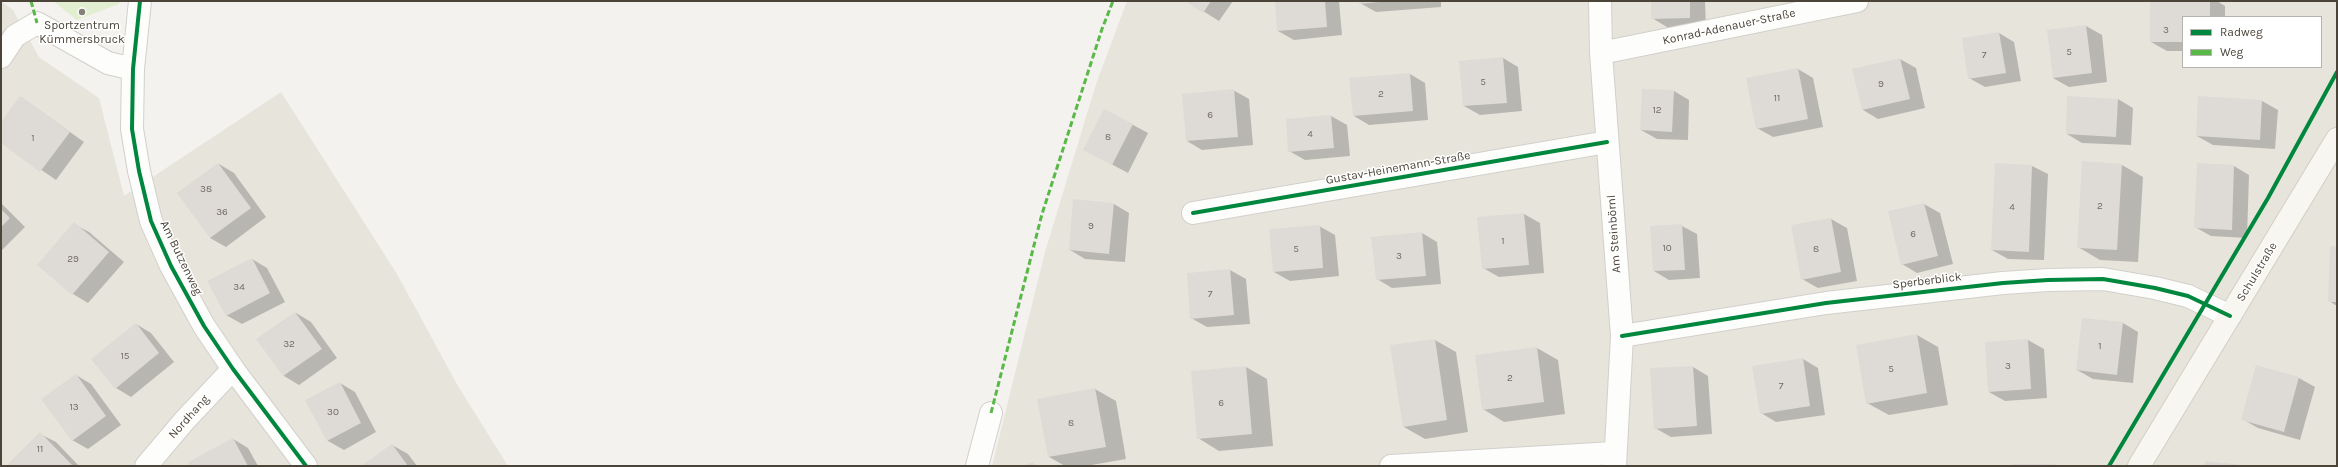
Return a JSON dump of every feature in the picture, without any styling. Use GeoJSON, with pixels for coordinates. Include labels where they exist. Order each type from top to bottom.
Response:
{"type":"FeatureCollection","features":[{"type":"Feature","properties":{"kind":"street","name":"Am Butzenweg"},"geometry":{"type":"LineString","coordinates":[[140,1],[133,69],[132,129],[139,171],[151,221],[171,266],[204,326],[233,369],[306,466]]}},
{"type":"Feature","properties":{"kind":"street","name":"Am Steinbörnl"},"geometry":{"type":"LineString","coordinates":[[1600,1],[1601,53],[1622,336],[1614,460]]}},
{"type":"Feature","properties":{"kind":"street","name":"Konrad-Adenauer-Straße"},"geometry":{"type":"LineString","coordinates":[[1601,53],[1857,1]]}},
{"type":"Feature","properties":{"kind":"street"},"geometry":{"type":"LineString","coordinates":[[1,57],[15,36],[37,23],[108,64],[133,69]]}},
{"type":"Feature","properties":{"kind":"street","name":"Schulstraße"},"geometry":{"type":"LineString","coordinates":[[2139,466],[2337,139]]}},
{"type":"Feature","properties":{"kind":"street","name":"Gustav-Heinemann-Straße"},"geometry":{"type":"LineString","coordinates":[[1193,213],[1607,142]]}},
{"type":"Feature","properties":{"kind":"street","name":"Sperberblick"},"geometry":{"type":"LineString","coordinates":[[1622,336],[1826,303],[2002,283],[2048,280],[2103,280],[2156,288],[2188,296],[2230,316]]}},
{"type":"Feature","properties":{"kind":"street","name":"Nordhang"},"geometry":{"type":"LineString","coordinates":[[146,466],[185,420],[233,369]]}},
{"type":"Feature","properties":{"kind":"street"},"geometry":{"type":"LineString","coordinates":[[976,466],[991,413]]}},
{"type":"Feature","properties":{"kind":"street"},"geometry":{"type":"LineString","coordinates":[[1391,466],[1614,460]]}},
{"type":"Feature","properties":{"kind":"shaded area"},"geometry":{"type":"Polygon","coordinates":[[[1,1],[13,10],[39,57],[99,98],[124,196],[281,92],[397,274],[458,386],[508,466],[1,466],[1,1]]]}},
{"type":"Feature","properties":{"kind":"shaded area"},"geometry":{"type":"Polygon","coordinates":[[[1127,1],[2337,1],[2337,466],[992,466],[1045,252],[1096,84],[1127,1]]]}},
{"type":"Feature","properties":{"kind":"green space","name":"Sportzentrum Kümmersbruck"},"geometry":{"type":"Polygon","coordinates":[[[53,1],[120,1],[119,4],[77,20],[53,1]]]}},
{"type":"Feature","properties":{"kind":"building"},"geometry":{"type":"Polygon","coordinates":[[[1185,1],[1211,1],[1203,13],[1185,1]]]}},
{"type":"Feature","properties":{"kind":"building"},"geometry":{"type":"Polygon","coordinates":[[[1275,1],[1325,1],[1327,27],[1277,31],[1275,1]]]}},
{"type":"Feature","properties":{"kind":"building"},"geometry":{"type":"Polygon","coordinates":[[[1359,1],[1379,1],[1379,2],[1359,4],[1359,1]]]}},
{"type":"Feature","properties":{"kind":"building"},"geometry":{"type":"Polygon","coordinates":[[[1651,1],[1690,1],[1690,18],[1651,19],[1651,1]]]}},
{"type":"Feature","properties":{"kind":"building"},"geometry":{"type":"Polygon","coordinates":[[[2150,1],[2210,1],[2210,16],[2182,16],[2182,42],[2150,42],[2150,1]]]}},
{"type":"Feature","properties":{"kind":"building"},"geometry":{"type":"Polygon","coordinates":[[[2086,25],[2092,73],[2053,78],[2047,30],[2086,25]]]}},
{"type":"Feature","properties":{"kind":"building"},"geometry":{"type":"Polygon","coordinates":[[[1999,32],[2006,73],[1968,79],[1962,38],[1999,32]]]}},
{"type":"Feature","properties":{"kind":"building"},"geometry":{"type":"Polygon","coordinates":[[[1503,57],[1507,103],[1463,106],[1459,61],[1503,57]]]}},
{"type":"Feature","properties":{"kind":"building"},"geometry":{"type":"Polygon","coordinates":[[[1900,58],[1910,99],[1862,110],[1852,69],[1900,58]]]}},
{"type":"Feature","properties":{"kind":"building"},"geometry":{"type":"Polygon","coordinates":[[[1798,68],[1808,119],[1756,129],[1746,78],[1798,68]]]}},
{"type":"Feature","properties":{"kind":"building"},"geometry":{"type":"Polygon","coordinates":[[[1410,73],[1413,111],[1353,116],[1349,78],[1410,73]]]}},
{"type":"Feature","properties":{"kind":"building"},"geometry":{"type":"Polygon","coordinates":[[[1234,89],[1238,137],[1186,141],[1182,94],[1234,89]]]}},
{"type":"Feature","properties":{"kind":"building"},"geometry":{"type":"Polygon","coordinates":[[[1642,89],[1674,90],[1672,132],[1640,130],[1642,89]]]}},
{"type":"Feature","properties":{"kind":"building"},"geometry":{"type":"Polygon","coordinates":[[[20,96],[70,132],[40,172],[1,143],[1,122],[20,96]]]}},
{"type":"Feature","properties":{"kind":"building"},"geometry":{"type":"Polygon","coordinates":[[[2067,96],[2118,99],[2116,137],[2066,134],[2067,96]]]}},
{"type":"Feature","properties":{"kind":"building"},"geometry":{"type":"Polygon","coordinates":[[[2198,96],[2262,100],[2260,140],[2196,136],[2198,96]]]}},
{"type":"Feature","properties":{"kind":"building"},"geometry":{"type":"Polygon","coordinates":[[[1104,109],[1133,124],[1112,165],[1083,150],[1104,109]]]}},
{"type":"Feature","properties":{"kind":"building"},"geometry":{"type":"Polygon","coordinates":[[[1331,115],[1334,148],[1288,152],[1286,119],[1331,115]]]}},
{"type":"Feature","properties":{"kind":"building"},"geometry":{"type":"Polygon","coordinates":[[[2082,161],[2122,164],[2117,250],[2077,248],[2082,161]]]}},
{"type":"Feature","properties":{"kind":"building"},"geometry":{"type":"Polygon","coordinates":[[[218,163],[251,208],[210,238],[177,193],[218,163]]]}},
{"type":"Feature","properties":{"kind":"building"},"geometry":{"type":"Polygon","coordinates":[[[1995,163],[2032,165],[2029,252],[1991,250],[1995,163]]]}},
{"type":"Feature","properties":{"kind":"building"},"geometry":{"type":"Polygon","coordinates":[[[2197,163],[2234,165],[2232,230],[2194,228],[2197,163]]]}},
{"type":"Feature","properties":{"kind":"building"},"geometry":{"type":"Polygon","coordinates":[[[1073,199],[1114,203],[1109,254],[1069,250],[1073,199]]]}},
{"type":"Feature","properties":{"kind":"building"},"geometry":{"type":"Polygon","coordinates":[[[1924,203],[1938,256],[1901,265],[1888,211],[1924,203]]]}},
{"type":"Feature","properties":{"kind":"building"},"geometry":{"type":"Polygon","coordinates":[[[1,209],[10,218],[1,227],[1,209]]]}},
{"type":"Feature","properties":{"kind":"building"},"geometry":{"type":"Polygon","coordinates":[[[1524,213],[1529,265],[1482,269],[1477,217],[1524,213]]]}},
{"type":"Feature","properties":{"kind":"building"},"geometry":{"type":"Polygon","coordinates":[[[1831,218],[1841,272],[1801,280],[1791,225],[1831,218]]]}},
{"type":"Feature","properties":{"kind":"building"},"geometry":{"type":"Polygon","coordinates":[[[74,222],[109,252],[72,295],[37,265],[74,222]]]}},
{"type":"Feature","properties":{"kind":"building"},"geometry":{"type":"Polygon","coordinates":[[[1682,224],[1685,270],[1653,271],[1650,226],[1682,224]]]}},
{"type":"Feature","properties":{"kind":"building"},"geometry":{"type":"Polygon","coordinates":[[[1320,225],[1323,268],[1273,272],[1269,229],[1320,225]]]}},
{"type":"Feature","properties":{"kind":"building"},"geometry":{"type":"Polygon","coordinates":[[[1422,232],[1426,276],[1376,280],[1371,237],[1422,232]]]}},
{"type":"Feature","properties":{"kind":"building"},"geometry":{"type":"Polygon","coordinates":[[[2330,246],[2337,247],[2337,302],[2328,302],[2330,246]]]}},
{"type":"Feature","properties":{"kind":"building"},"geometry":{"type":"Polygon","coordinates":[[[252,258],[270,293],[226,316],[207,281],[252,258]]]}},
{"type":"Feature","properties":{"kind":"building"},"geometry":{"type":"Polygon","coordinates":[[[1230,269],[1234,315],[1190,319],[1187,273],[1230,269]]]}},
{"type":"Feature","properties":{"kind":"building"},"geometry":{"type":"Polygon","coordinates":[[[295,312],[322,349],[283,376],[256,339],[295,312]]]}},
{"type":"Feature","properties":{"kind":"building"},"geometry":{"type":"Polygon","coordinates":[[[2082,318],[2123,322],[2117,375],[2076,370],[2082,318]]]}},
{"type":"Feature","properties":{"kind":"building"},"geometry":{"type":"Polygon","coordinates":[[[136,323],[159,353],[115,389],[91,359],[136,323]]]}},
{"type":"Feature","properties":{"kind":"building"},"geometry":{"type":"Polygon","coordinates":[[[1917,334],[1927,393],[1866,404],[1856,345],[1917,334]]]}},
{"type":"Feature","properties":{"kind":"building"},"geometry":{"type":"Polygon","coordinates":[[[1435,339],[1447,420],[1403,427],[1390,345],[1435,339]]]}},
{"type":"Feature","properties":{"kind":"building"},"geometry":{"type":"Polygon","coordinates":[[[2028,339],[2031,389],[1988,392],[1985,342],[2028,339]]]}},
{"type":"Feature","properties":{"kind":"building"},"geometry":{"type":"Polygon","coordinates":[[[1537,347],[1544,402],[1482,410],[1475,355],[1537,347]]]}},
{"type":"Feature","properties":{"kind":"building"},"geometry":{"type":"Polygon","coordinates":[[[1803,358],[1810,406],[1760,414],[1752,366],[1803,358]]]}},
{"type":"Feature","properties":{"kind":"building"},"geometry":{"type":"Polygon","coordinates":[[[2256,365],[2299,377],[2284,432],[2241,420],[2256,365]]]}},
{"type":"Feature","properties":{"kind":"building"},"geometry":{"type":"Polygon","coordinates":[[[1246,366],[1252,434],[1197,439],[1191,371],[1246,366]]]}},
{"type":"Feature","properties":{"kind":"building"},"geometry":{"type":"Polygon","coordinates":[[[1693,366],[1697,426],[1654,429],[1650,368],[1693,366]]]}},
{"type":"Feature","properties":{"kind":"building"},"geometry":{"type":"Polygon","coordinates":[[[76,374],[106,416],[72,441],[41,399],[76,374]]]}},
{"type":"Feature","properties":{"kind":"building"},"geometry":{"type":"Polygon","coordinates":[[[340,382],[361,423],[327,441],[305,400],[340,382]]]}},
{"type":"Feature","properties":{"kind":"building"},"geometry":{"type":"Polygon","coordinates":[[[1095,388],[1106,447],[1048,457],[1037,399],[1095,388]]]}},
{"type":"Feature","properties":{"kind":"building"},"geometry":{"type":"Polygon","coordinates":[[[40,432],[73,466],[6,466],[40,432]]]}},
{"type":"Feature","properties":{"kind":"building"},"geometry":{"type":"Polygon","coordinates":[[[233,438],[248,466],[190,466],[188,462],[233,438]]]}},
{"type":"Feature","properties":{"kind":"building"},"geometry":{"type":"Polygon","coordinates":[[[392,444],[408,466],[361,466],[392,444]]]}},
{"type":"Feature","properties":{"kind":"building"},"geometry":{"type":"Polygon","coordinates":[[[2205,461],[2243,465],[2243,466],[2204,466],[2205,461]]]}},
{"type":"Feature","properties":{"kind":"building"},"geometry":{"type":"Polygon","coordinates":[[[1034,462],[1035,466],[1022,466],[1034,462]]]}},
{"type":"Feature","properties":{"kind":"building"},"geometry":{"type":"Polygon","coordinates":[[[2012,464],[2055,464],[2055,466],[2012,466],[2012,464]]]}},
{"type":"Feature","properties":{"kind":"marked path"},"geometry":{"type":"LineString","coordinates":[[31,1],[37,23]]}},
{"type":"Feature","properties":{"kind":"marked path"},"geometry":{"type":"LineString","coordinates":[[991,413],[1042,214],[1102,29],[1113,1]]}},
{"type":"Feature","properties":{"kind":"cycle path"},"geometry":{"type":"LineString","coordinates":[[140,1],[133,69],[132,129],[139,171],[151,221],[171,266],[204,326],[233,369],[306,466]]}},
{"type":"Feature","properties":{"kind":"cycle path"},"geometry":{"type":"LineString","coordinates":[[2109,466],[2268,198],[2337,72]]}},
{"type":"Feature","properties":{"kind":"cycle path"},"geometry":{"type":"LineString","coordinates":[[1193,213],[1607,142]]}},
{"type":"Feature","properties":{"kind":"cycle path"},"geometry":{"type":"LineString","coordinates":[[1622,336],[1826,303],[2003,283],[2048,280],[2103,279],[2155,288],[2188,296],[2230,316]]}},
{"type":"Feature","properties":{"kind":"place","name":"Sportzentrum Kümmersbruck"},"geometry":{"type":"Point","coordinates":[82,12]}}]}
